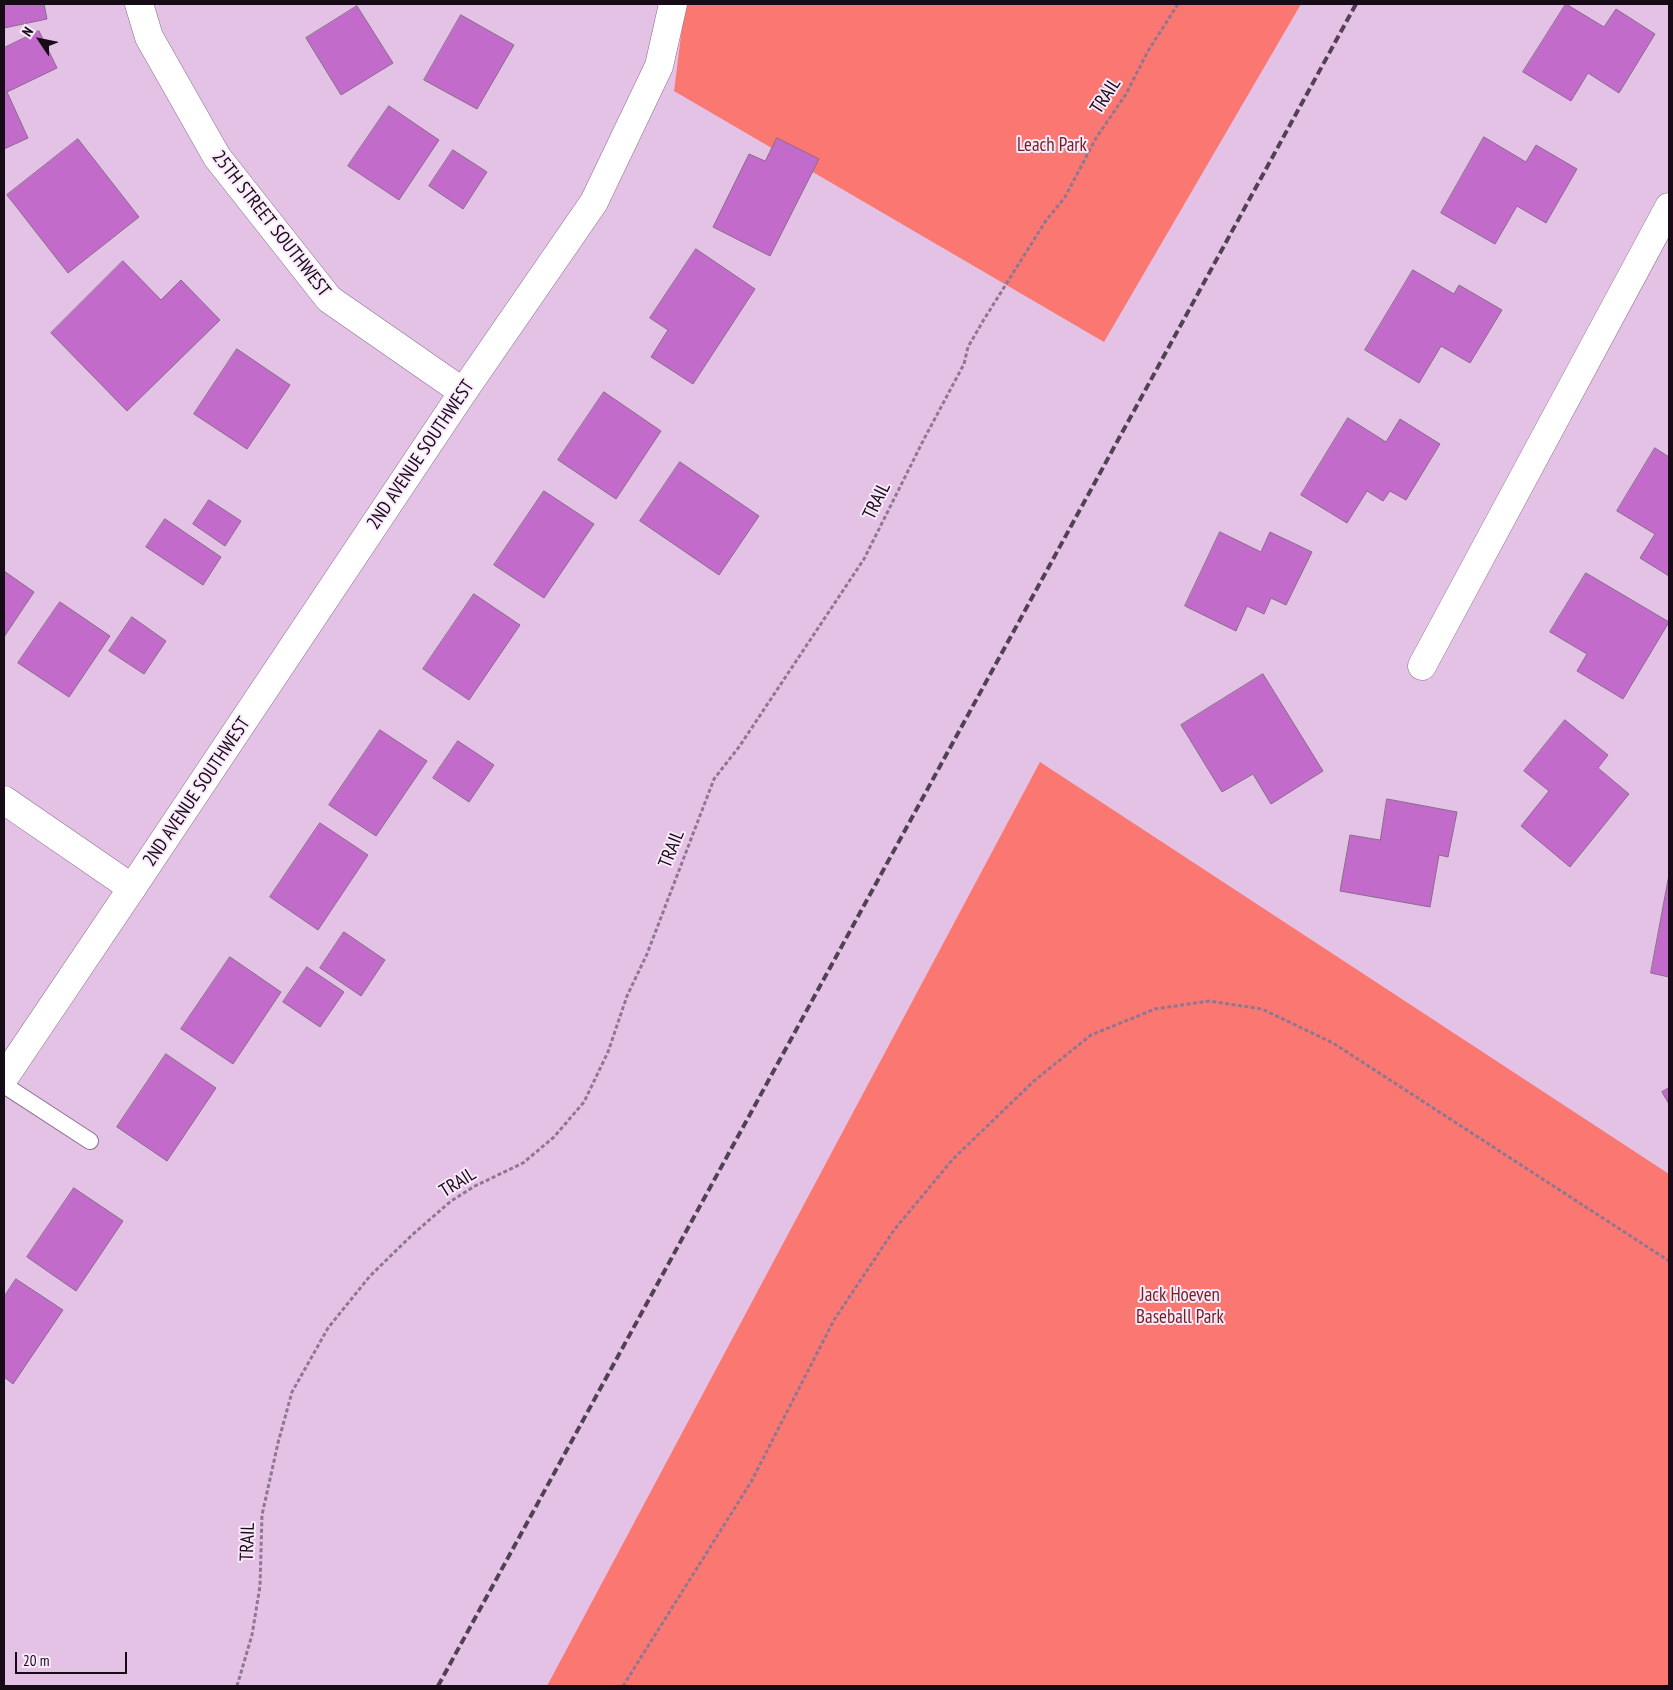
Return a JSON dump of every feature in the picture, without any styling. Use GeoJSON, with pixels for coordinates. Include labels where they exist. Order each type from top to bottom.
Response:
{"type":"FeatureCollection","features":[{"type":"Feature","properties":{"kind":"street","name":"25TH STREET SOUTHWEST"},"geometry":{"type":"LineString","coordinates":[[139,4],[149,37],[217,157],[329,299],[463,392]]}},
{"type":"Feature","properties":{"kind":"street","name":"2ND AVENUE SOUTHWEST"},"geometry":{"type":"LineString","coordinates":[[4,1078],[463,392],[594,202],[659,66],[673,4]]}},
{"type":"Feature","properties":{"kind":"street"},"geometry":{"type":"LineString","coordinates":[[1422,666],[1669,207]]}},
{"type":"Feature","properties":{"kind":"street"},"geometry":{"type":"LineString","coordinates":[[4,800],[132,888]]}},
{"type":"Feature","properties":{"kind":"lane"},"geometry":{"type":"LineString","coordinates":[[4,1086],[90,1141]]}},
{"type":"Feature","properties":{"kind":"path","name":"TRAIL"},"geometry":{"type":"LineString","coordinates":[[237,1686],[252,1635],[260,1586],[262,1516],[278,1443],[292,1392],[328,1328],[364,1284],[412,1235],[451,1201],[474,1186],[523,1163],[554,1137],[584,1102],[608,1052],[627,996],[647,954],[714,779],[739,747],[864,559],[964,364],[968,347],[1045,222],[1065,197],[1101,130],[1126,94],[1148,51],[1178,4]]}},
{"type":"Feature","properties":{"kind":"path"},"geometry":{"type":"LineString","coordinates":[[623,1686],[751,1482],[834,1320],[894,1230],[953,1158],[1035,1080],[1092,1035],[1155,1009],[1208,1000],[1262,1009],[1333,1043],[1669,1261]]}},
{"type":"Feature","properties":{"kind":"green space","name":"Leach Park"},"geometry":{"type":"Polygon","coordinates":[[[685,4],[1301,4],[1104,342],[674,91],[685,4]]]}},
{"type":"Feature","properties":{"kind":"green space","name":"Jack Hoeven Baseball Park"},"geometry":{"type":"Polygon","coordinates":[[[1040,762],[1669,1174],[1669,1686],[547,1686],[1040,762]]]}},
{"type":"Feature","properties":{"kind":"building"},"geometry":{"type":"Polygon","coordinates":[[[4,4],[44,4],[47,19],[4,28],[4,4]]]}},
{"type":"Feature","properties":{"kind":"building"},"geometry":{"type":"Polygon","coordinates":[[[1566,4],[1604,27],[1616,9],[1655,34],[1619,93],[1588,73],[1571,101],[1523,72],[1566,4]]]}},
{"type":"Feature","properties":{"kind":"building"},"geometry":{"type":"Polygon","coordinates":[[[357,6],[393,63],[341,95],[306,38],[357,6]]]}},
{"type":"Feature","properties":{"kind":"building"},"geometry":{"type":"Polygon","coordinates":[[[461,15],[514,45],[477,109],[424,80],[461,15]]]}},
{"type":"Feature","properties":{"kind":"building"},"geometry":{"type":"Polygon","coordinates":[[[39,31],[57,68],[7,92],[28,138],[4,149],[4,48],[39,31]]]}},
{"type":"Feature","properties":{"kind":"building"},"geometry":{"type":"Polygon","coordinates":[[[389,106],[439,140],[399,200],[348,166],[389,106]]]}},
{"type":"Feature","properties":{"kind":"building"},"geometry":{"type":"Polygon","coordinates":[[[1484,137],[1526,162],[1536,145],[1577,169],[1546,223],[1517,206],[1495,244],[1441,213],[1484,137]]]}},
{"type":"Feature","properties":{"kind":"building"},"geometry":{"type":"Polygon","coordinates":[[[777,138],[819,159],[770,256],[713,227],[749,154],[765,161],[777,138]]]}},
{"type":"Feature","properties":{"kind":"building"},"geometry":{"type":"Polygon","coordinates":[[[78,139],[139,217],[68,273],[7,195],[78,139]]]}},
{"type":"Feature","properties":{"kind":"building"},"geometry":{"type":"Polygon","coordinates":[[[453,150],[487,172],[463,209],[429,186],[453,150]]]}},
{"type":"Feature","properties":{"kind":"building"},"geometry":{"type":"Polygon","coordinates":[[[696,249],[755,289],[693,384],[651,357],[668,330],[650,318],[696,249]]]}},
{"type":"Feature","properties":{"kind":"building"},"geometry":{"type":"Polygon","coordinates":[[[123,261],[161,300],[181,280],[220,320],[127,411],[51,333],[123,261]]]}},
{"type":"Feature","properties":{"kind":"building"},"geometry":{"type":"Polygon","coordinates":[[[1413,270],[1454,294],[1459,285],[1502,310],[1470,363],[1441,346],[1419,383],[1365,350],[1413,270]]]}},
{"type":"Feature","properties":{"kind":"building"},"geometry":{"type":"Polygon","coordinates":[[[237,349],[290,385],[247,449],[194,414],[237,349]]]}},
{"type":"Feature","properties":{"kind":"building"},"geometry":{"type":"Polygon","coordinates":[[[604,392],[661,431],[616,499],[558,460],[604,392]]]}},
{"type":"Feature","properties":{"kind":"building"},"geometry":{"type":"Polygon","coordinates":[[[1348,418],[1386,442],[1400,419],[1440,444],[1406,500],[1390,491],[1383,501],[1367,491],[1347,523],[1301,495],[1348,418]]]}},
{"type":"Feature","properties":{"kind":"building"},"geometry":{"type":"Polygon","coordinates":[[[1655,448],[1669,457],[1669,576],[1640,558],[1655,534],[1617,511],[1655,448]]]}},
{"type":"Feature","properties":{"kind":"building"},"geometry":{"type":"Polygon","coordinates":[[[680,462],[759,516],[719,575],[640,521],[680,462]]]}},
{"type":"Feature","properties":{"kind":"building"},"geometry":{"type":"Polygon","coordinates":[[[544,491],[594,524],[544,598],[494,565],[544,491]]]}},
{"type":"Feature","properties":{"kind":"building"},"geometry":{"type":"Polygon","coordinates":[[[209,500],[241,521],[225,546],[193,524],[209,500]]]}},
{"type":"Feature","properties":{"kind":"building"},"geometry":{"type":"Polygon","coordinates":[[[165,519],[221,557],[203,585],[146,547],[165,519]]]}},
{"type":"Feature","properties":{"kind":"building"},"geometry":{"type":"Polygon","coordinates":[[[1220,532],[1261,552],[1270,532],[1312,552],[1286,605],[1271,598],[1264,614],[1247,606],[1236,631],[1185,606],[1220,532]]]}},
{"type":"Feature","properties":{"kind":"building"},"geometry":{"type":"Polygon","coordinates":[[[4,571],[34,592],[4,637],[4,571]]]}},
{"type":"Feature","properties":{"kind":"building"},"geometry":{"type":"Polygon","coordinates":[[[1586,573],[1669,622],[1623,699],[1577,671],[1587,654],[1550,632],[1586,573]]]}},
{"type":"Feature","properties":{"kind":"building"},"geometry":{"type":"Polygon","coordinates":[[[474,594],[520,625],[469,700],[423,669],[474,594]]]}},
{"type":"Feature","properties":{"kind":"building"},"geometry":{"type":"Polygon","coordinates":[[[60,602],[110,636],[69,697],[18,663],[60,602]]]}},
{"type":"Feature","properties":{"kind":"building"},"geometry":{"type":"Polygon","coordinates":[[[132,617],[166,641],[144,674],[109,651],[132,617]]]}},
{"type":"Feature","properties":{"kind":"building"},"geometry":{"type":"Polygon","coordinates":[[[1263,674],[1323,771],[1271,804],[1253,774],[1222,792],[1181,725],[1263,674]]]}},
{"type":"Feature","properties":{"kind":"building"},"geometry":{"type":"Polygon","coordinates":[[[1565,720],[1608,755],[1598,768],[1629,794],[1570,867],[1521,826],[1549,791],[1524,771],[1565,720]]]}},
{"type":"Feature","properties":{"kind":"building"},"geometry":{"type":"Polygon","coordinates":[[[380,730],[427,761],[376,836],[329,805],[380,730]]]}},
{"type":"Feature","properties":{"kind":"building"},"geometry":{"type":"Polygon","coordinates":[[[458,741],[494,765],[469,802],[433,778],[458,741]]]}},
{"type":"Feature","properties":{"kind":"building"},"geometry":{"type":"Polygon","coordinates":[[[1387,799],[1457,812],[1448,857],[1439,855],[1430,907],[1340,891],[1350,835],[1380,840],[1387,799]]]}},
{"type":"Feature","properties":{"kind":"building"},"geometry":{"type":"Polygon","coordinates":[[[320,823],[368,855],[318,930],[270,897],[320,823]]]}},
{"type":"Feature","properties":{"kind":"building"},"geometry":{"type":"Polygon","coordinates":[[[1669,875],[1669,977],[1651,973],[1669,875]]]}},
{"type":"Feature","properties":{"kind":"building"},"geometry":{"type":"Polygon","coordinates":[[[344,932],[385,960],[361,996],[320,968],[344,932]]]}},
{"type":"Feature","properties":{"kind":"building"},"geometry":{"type":"Polygon","coordinates":[[[230,957],[281,992],[233,1064],[181,1029],[230,957]]]}},
{"type":"Feature","properties":{"kind":"building"},"geometry":{"type":"Polygon","coordinates":[[[307,967],[344,992],[320,1027],[283,1002],[307,967]]]}},
{"type":"Feature","properties":{"kind":"building"},"geometry":{"type":"Polygon","coordinates":[[[166,1054],[216,1088],[167,1161],[117,1127],[166,1054]]]}},
{"type":"Feature","properties":{"kind":"building"},"geometry":{"type":"Polygon","coordinates":[[[1669,1088],[1669,1104],[1662,1092],[1669,1088]]]}},
{"type":"Feature","properties":{"kind":"building"},"geometry":{"type":"Polygon","coordinates":[[[74,1188],[123,1221],[76,1291],[27,1257],[74,1188]]]}},
{"type":"Feature","properties":{"kind":"building"},"geometry":{"type":"Polygon","coordinates":[[[16,1279],[63,1310],[13,1384],[4,1377],[4,1297],[16,1279]]]}},
{"type":"Feature","properties":{"kind":"railway"},"geometry":{"type":"LineString","coordinates":[[438,1686],[1356,4]]}}]}
